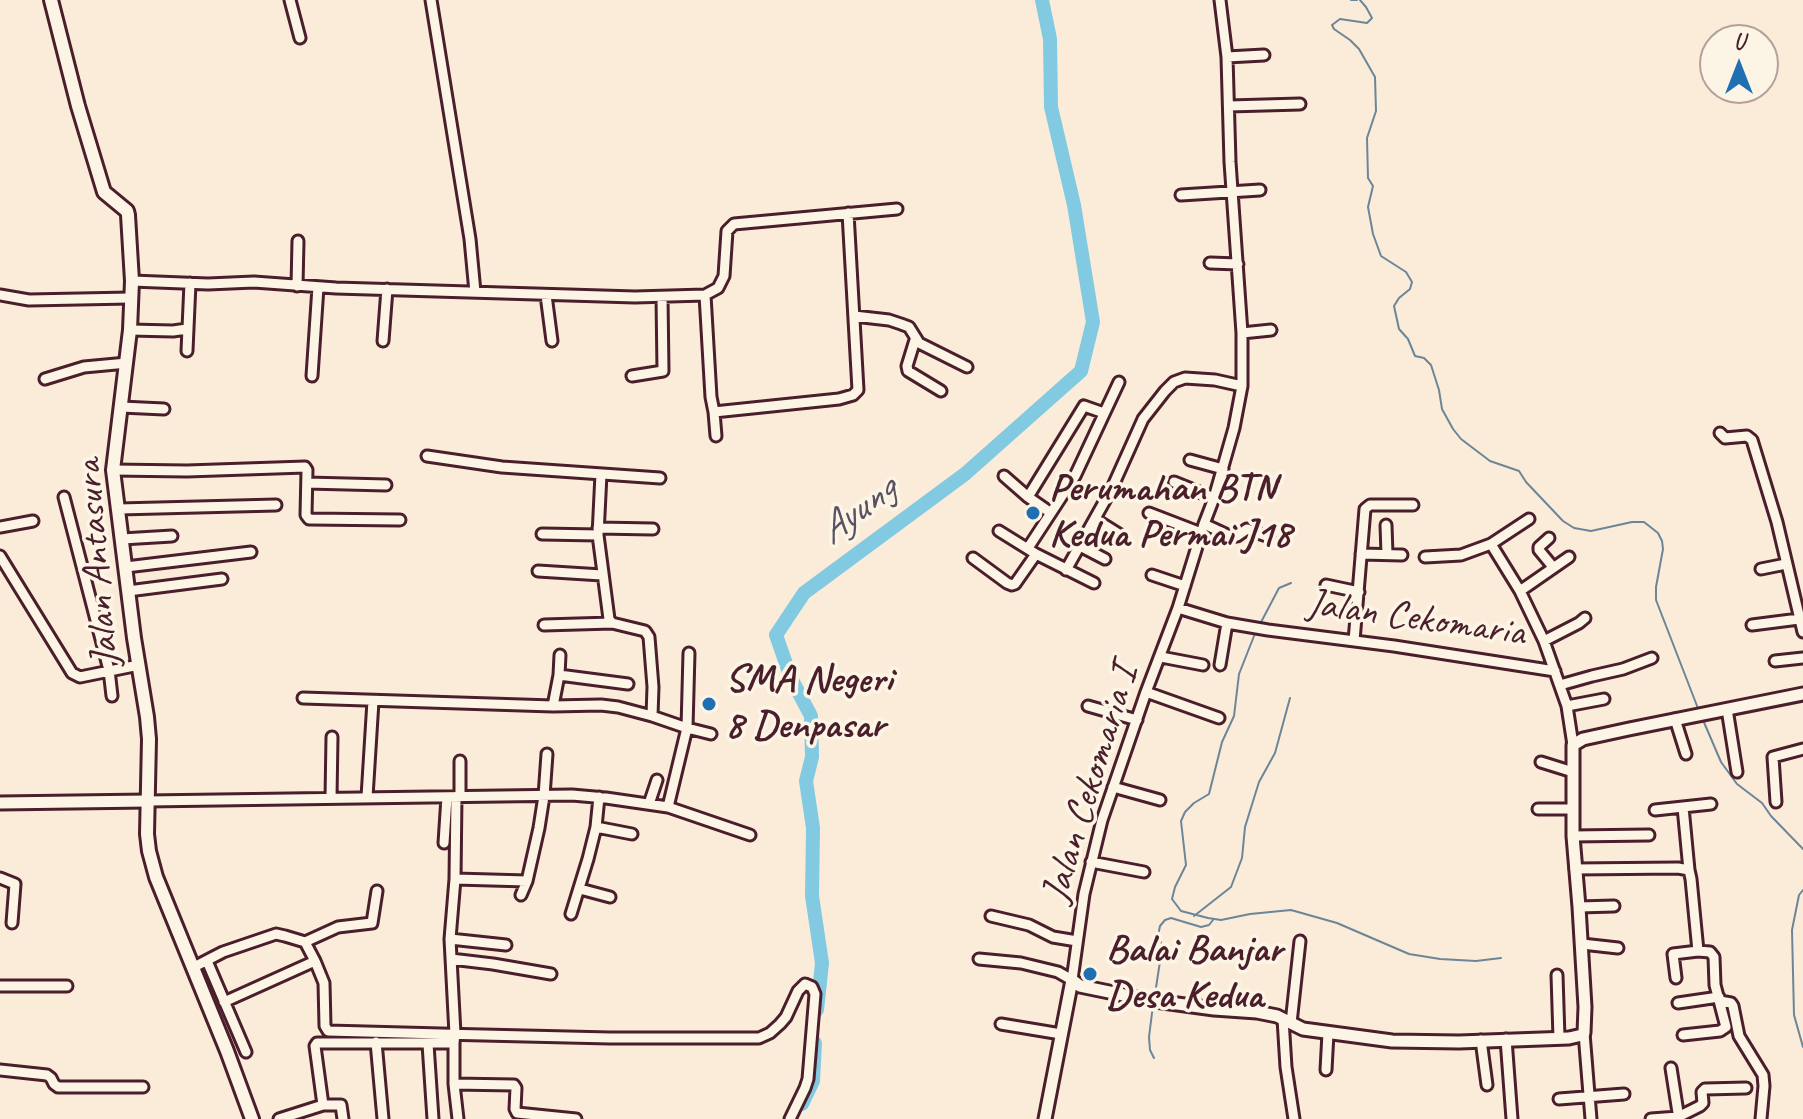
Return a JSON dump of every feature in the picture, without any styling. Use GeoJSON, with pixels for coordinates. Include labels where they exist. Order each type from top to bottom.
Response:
{"type":"FeatureCollection","features":[{"type":"Feature","properties":{"kind":"main road","name":"Jalan Antasura"},"geometry":{"type":"LineString","coordinates":[[51,0],[104,192],[128,215],[132,281],[130,330],[113,470],[149,739],[147,834],[151,861],[252,1119]]}},
{"type":"Feature","properties":{"kind":"street"},"geometry":{"type":"LineString","coordinates":[[290,0],[300,38]]}},
{"type":"Feature","properties":{"kind":"street"},"geometry":{"type":"LineString","coordinates":[[431,0],[470,239],[475,292]]}},
{"type":"Feature","properties":{"kind":"street","name":"Jalan Cekomaria I"},"geometry":{"type":"LineString","coordinates":[[1072,980],[1084,894],[1102,820],[1214,498],[1234,428],[1242,386],[1242,333],[1227,57],[1220,0]]}},
{"type":"Feature","properties":{"kind":"street"},"geometry":{"type":"LineString","coordinates":[[1227,57],[1264,55]]}},
{"type":"Feature","properties":{"kind":"street"},"geometry":{"type":"LineString","coordinates":[[1229,106],[1300,104]]}},
{"type":"Feature","properties":{"kind":"street"},"geometry":{"type":"LineString","coordinates":[[1181,195],[1260,190]]}},
{"type":"Feature","properties":{"kind":"street"},"geometry":{"type":"LineString","coordinates":[[132,281],[254,282],[546,295],[705,295],[718,288],[724,276],[727,231],[734,224],[897,209]]}},
{"type":"Feature","properties":{"kind":"street"},"geometry":{"type":"LineString","coordinates":[[714,412],[839,399],[858,390],[848,213]]}},
{"type":"Feature","properties":{"kind":"street"},"geometry":{"type":"LineString","coordinates":[[297,286],[298,241]]}},
{"type":"Feature","properties":{"kind":"street"},"geometry":{"type":"LineString","coordinates":[[1210,263],[1238,264]]}},
{"type":"Feature","properties":{"kind":"street"},"geometry":{"type":"LineString","coordinates":[[187,351],[190,283]]}},
{"type":"Feature","properties":{"kind":"street"},"geometry":{"type":"LineString","coordinates":[[312,376],[318,287]]}},
{"type":"Feature","properties":{"kind":"street"},"geometry":{"type":"LineString","coordinates":[[383,341],[387,289]]}},
{"type":"Feature","properties":{"kind":"street"},"geometry":{"type":"LineString","coordinates":[[0,295],[29,300],[130,298]]}},
{"type":"Feature","properties":{"kind":"street"},"geometry":{"type":"LineString","coordinates":[[546,295],[552,341]]}},
{"type":"Feature","properties":{"kind":"street"},"geometry":{"type":"LineString","coordinates":[[705,295],[716,436]]}},
{"type":"Feature","properties":{"kind":"street"},"geometry":{"type":"LineString","coordinates":[[632,376],[662,372],[662,297]]}},
{"type":"Feature","properties":{"kind":"street"},"geometry":{"type":"LineString","coordinates":[[854,316],[889,320],[909,327],[919,343],[967,367]]}},
{"type":"Feature","properties":{"kind":"street"},"geometry":{"type":"LineString","coordinates":[[130,330],[187,329]]}},
{"type":"Feature","properties":{"kind":"street"},"geometry":{"type":"LineString","coordinates":[[1242,333],[1271,330]]}},
{"type":"Feature","properties":{"kind":"street"},"geometry":{"type":"LineString","coordinates":[[915,340],[908,371],[941,391]]}},
{"type":"Feature","properties":{"kind":"street"},"geometry":{"type":"LineString","coordinates":[[45,379],[84,367],[127,363]]}},
{"type":"Feature","properties":{"kind":"street"},"geometry":{"type":"LineString","coordinates":[[1066,570],[1112,488],[1143,419],[1174,382],[1185,378],[1242,386]]}},
{"type":"Feature","properties":{"kind":"street"},"geometry":{"type":"LineString","coordinates":[[973,558],[1007,583],[1015,584],[1051,513],[1075,476],[1119,382]]}},
{"type":"Feature","properties":{"kind":"street"},"geometry":{"type":"LineString","coordinates":[[1028,497],[1084,406],[1104,413]]}},
{"type":"Feature","properties":{"kind":"street"},"geometry":{"type":"LineString","coordinates":[[121,407],[164,409]]}},
{"type":"Feature","properties":{"kind":"street"},"geometry":{"type":"LineString","coordinates":[[1720,433],[1725,438],[1747,436],[1752,440],[1766,482],[1803,632]]}},
{"type":"Feature","properties":{"kind":"street"},"geometry":{"type":"LineString","coordinates":[[427,456],[502,467],[660,478]]}},
{"type":"Feature","properties":{"kind":"street"},"geometry":{"type":"LineString","coordinates":[[1190,460],[1223,469]]}},
{"type":"Feature","properties":{"kind":"street"},"geometry":{"type":"LineString","coordinates":[[113,470],[301,467],[307,470],[306,515],[309,519],[400,520]]}},
{"type":"Feature","properties":{"kind":"street"},"geometry":{"type":"LineString","coordinates":[[601,474],[598,532],[602,575],[612,623]]}},
{"type":"Feature","properties":{"kind":"street"},"geometry":{"type":"LineString","coordinates":[[1004,476],[1051,513]]}},
{"type":"Feature","properties":{"kind":"street"},"geometry":{"type":"LineString","coordinates":[[1174,482],[1214,498]]}},
{"type":"Feature","properties":{"kind":"street"},"geometry":{"type":"LineString","coordinates":[[307,483],[386,485]]}},
{"type":"Feature","properties":{"kind":"street"},"geometry":{"type":"LineString","coordinates":[[64,497],[109,670],[112,696]]}},
{"type":"Feature","properties":{"kind":"street"},"geometry":{"type":"LineString","coordinates":[[119,509],[276,505]]}},
{"type":"Feature","properties":{"kind":"street"},"geometry":{"type":"LineString","coordinates":[[1354,641],[1366,507],[1413,505]]}},
{"type":"Feature","properties":{"kind":"street"},"geometry":{"type":"LineString","coordinates":[[1149,513],[1232,537],[1247,529],[1269,537]]}},
{"type":"Feature","properties":{"kind":"street"},"geometry":{"type":"LineString","coordinates":[[1095,519],[1119,534]]}},
{"type":"Feature","properties":{"kind":"street"},"geometry":{"type":"LineString","coordinates":[[1425,557],[1461,555],[1491,544],[1529,519]]}},
{"type":"Feature","properties":{"kind":"street"},"geometry":{"type":"LineString","coordinates":[[0,527],[33,521]]}},
{"type":"Feature","properties":{"kind":"street"},"geometry":{"type":"LineString","coordinates":[[1386,525],[1387,554]]}},
{"type":"Feature","properties":{"kind":"street"},"geometry":{"type":"LineString","coordinates":[[542,534],[653,529]]}},
{"type":"Feature","properties":{"kind":"street"},"geometry":{"type":"LineString","coordinates":[[999,531],[1094,583]]}},
{"type":"Feature","properties":{"kind":"street"},"geometry":{"type":"LineString","coordinates":[[122,539],[172,536]]}},
{"type":"Feature","properties":{"kind":"street"},"geometry":{"type":"LineString","coordinates":[[1549,538],[1539,549],[1553,567]]}},
{"type":"Feature","properties":{"kind":"street"},"geometry":{"type":"LineString","coordinates":[[1491,544],[1520,591],[1544,641],[1567,706],[1573,745],[1573,836],[1591,1119]]}},
{"type":"Feature","properties":{"kind":"street"},"geometry":{"type":"LineString","coordinates":[[1080,546],[1105,559]]}},
{"type":"Feature","properties":{"kind":"street"},"geometry":{"type":"LineString","coordinates":[[126,567],[251,552]]}},
{"type":"Feature","properties":{"kind":"street"},"geometry":{"type":"LineString","coordinates":[[1361,554],[1402,555]]}},
{"type":"Feature","properties":{"kind":"street"},"geometry":{"type":"LineString","coordinates":[[0,556],[72,673],[80,677],[139,665]]}},
{"type":"Feature","properties":{"kind":"street"},"geometry":{"type":"LineString","coordinates":[[1520,591],[1569,557]]}},
{"type":"Feature","properties":{"kind":"street"},"geometry":{"type":"LineString","coordinates":[[1761,569],[1786,564]]}},
{"type":"Feature","properties":{"kind":"street"},"geometry":{"type":"LineString","coordinates":[[538,571],[602,575]]}},
{"type":"Feature","properties":{"kind":"street"},"geometry":{"type":"LineString","coordinates":[[1152,575],[1185,586]]}},
{"type":"Feature","properties":{"kind":"street"},"geometry":{"type":"LineString","coordinates":[[128,591],[222,579]]}},
{"type":"Feature","properties":{"kind":"street"},"geometry":{"type":"LineString","coordinates":[[1326,585],[1359,592]]}},
{"type":"Feature","properties":{"kind":"street","name":"Jalan Cekomaria"},"geometry":{"type":"LineString","coordinates":[[1178,608],[1227,623],[1268,630],[1555,671]]}},
{"type":"Feature","properties":{"kind":"street"},"geometry":{"type":"LineString","coordinates":[[1544,641],[1585,618]]}},
{"type":"Feature","properties":{"kind":"street"},"geometry":{"type":"LineString","coordinates":[[1752,625],[1799,619]]}},
{"type":"Feature","properties":{"kind":"street"},"geometry":{"type":"LineString","coordinates":[[544,625],[612,623],[645,631],[649,637],[652,716]]}},
{"type":"Feature","properties":{"kind":"street"},"geometry":{"type":"LineString","coordinates":[[1220,665],[1227,623]]}},
{"type":"Feature","properties":{"kind":"street"},"geometry":{"type":"LineString","coordinates":[[668,807],[687,728],[689,653]]}},
{"type":"Feature","properties":{"kind":"street"},"geometry":{"type":"LineString","coordinates":[[553,706],[560,655]]}},
{"type":"Feature","properties":{"kind":"street"},"geometry":{"type":"LineString","coordinates":[[1161,657],[1203,665]]}},
{"type":"Feature","properties":{"kind":"street"},"geometry":{"type":"LineString","coordinates":[[1560,685],[1652,658]]}},
{"type":"Feature","properties":{"kind":"street"},"geometry":{"type":"LineString","coordinates":[[1775,661],[1803,658]]}},
{"type":"Feature","properties":{"kind":"street"},"geometry":{"type":"LineString","coordinates":[[559,675],[628,684]]}},
{"type":"Feature","properties":{"kind":"street"},"geometry":{"type":"LineString","coordinates":[[1146,692],[1219,718]]}},
{"type":"Feature","properties":{"kind":"street"},"geometry":{"type":"LineString","coordinates":[[1573,745],[1583,739],[1803,694]]}},
{"type":"Feature","properties":{"kind":"street"},"geometry":{"type":"LineString","coordinates":[[303,698],[601,705],[711,734]]}},
{"type":"Feature","properties":{"kind":"street"},"geometry":{"type":"LineString","coordinates":[[1567,706],[1604,699]]}},
{"type":"Feature","properties":{"kind":"street"},"geometry":{"type":"LineString","coordinates":[[367,797],[373,701]]}},
{"type":"Feature","properties":{"kind":"street"},"geometry":{"type":"LineString","coordinates":[[1088,706],[1137,720]]}},
{"type":"Feature","properties":{"kind":"street"},"geometry":{"type":"LineString","coordinates":[[1727,709],[1737,772]]}},
{"type":"Feature","properties":{"kind":"street"},"geometry":{"type":"LineString","coordinates":[[1675,719],[1686,754]]}},
{"type":"Feature","properties":{"kind":"street"},"geometry":{"type":"LineString","coordinates":[[331,798],[332,737]]}},
{"type":"Feature","properties":{"kind":"street"},"geometry":{"type":"LineString","coordinates":[[1776,802],[1773,757],[1803,749]]}},
{"type":"Feature","properties":{"kind":"street"},"geometry":{"type":"LineString","coordinates":[[521,895],[527,881],[544,796],[547,754]]}},
{"type":"Feature","properties":{"kind":"street"},"geometry":{"type":"LineString","coordinates":[[444,843],[460,761]]}},
{"type":"Feature","properties":{"kind":"street"},"geometry":{"type":"LineString","coordinates":[[1541,762],[1573,772]]}},
{"type":"Feature","properties":{"kind":"street"},"geometry":{"type":"LineString","coordinates":[[649,804],[657,780]]}},
{"type":"Feature","properties":{"kind":"street"},"geometry":{"type":"LineString","coordinates":[[1113,787],[1160,800]]}},
{"type":"Feature","properties":{"kind":"street"},"geometry":{"type":"LineString","coordinates":[[0,803],[572,795],[668,807],[750,835]]}},
{"type":"Feature","properties":{"kind":"street"},"geometry":{"type":"LineString","coordinates":[[454,797],[455,879],[450,939],[454,1084],[458,1119]]}},
{"type":"Feature","properties":{"kind":"street"},"geometry":{"type":"LineString","coordinates":[[571,914],[596,827],[599,797]]}},
{"type":"Feature","properties":{"kind":"street"},"geometry":{"type":"LineString","coordinates":[[1655,810],[1711,804]]}},
{"type":"Feature","properties":{"kind":"street"},"geometry":{"type":"LineString","coordinates":[[1683,807],[1698,951]]}},
{"type":"Feature","properties":{"kind":"street"},"geometry":{"type":"LineString","coordinates":[[1538,809],[1572,809]]}},
{"type":"Feature","properties":{"kind":"street"},"geometry":{"type":"LineString","coordinates":[[596,827],[632,834]]}},
{"type":"Feature","properties":{"kind":"street"},"geometry":{"type":"LineString","coordinates":[[1573,836],[1649,835]]}},
{"type":"Feature","properties":{"kind":"street"},"geometry":{"type":"LineString","coordinates":[[1091,862],[1144,872]]}},
{"type":"Feature","properties":{"kind":"street"},"geometry":{"type":"LineString","coordinates":[[1575,869],[1689,870]]}},
{"type":"Feature","properties":{"kind":"street"},"geometry":{"type":"LineString","coordinates":[[0,878],[15,884],[12,923]]}},
{"type":"Feature","properties":{"kind":"street"},"geometry":{"type":"LineString","coordinates":[[455,879],[527,881]]}},
{"type":"Feature","properties":{"kind":"street"},"geometry":{"type":"LineString","coordinates":[[580,889],[610,897]]}},
{"type":"Feature","properties":{"kind":"street"},"geometry":{"type":"LineString","coordinates":[[194,967],[223,952],[276,934],[305,942],[338,927],[372,923],[377,891]]}},
{"type":"Feature","properties":{"kind":"street"},"geometry":{"type":"LineString","coordinates":[[1579,907],[1614,906]]}},
{"type":"Feature","properties":{"kind":"street"},"geometry":{"type":"LineString","coordinates":[[991,916],[1029,925],[1053,937],[1077,941]]}},
{"type":"Feature","properties":{"kind":"street"},"geometry":{"type":"LineString","coordinates":[[450,939],[506,945]]}},
{"type":"Feature","properties":{"kind":"street"},"geometry":{"type":"LineString","coordinates":[[1294,1119],[1286,1067],[1287,1021],[1300,941]]}},
{"type":"Feature","properties":{"kind":"street"},"geometry":{"type":"LineString","coordinates":[[305,942],[324,983],[325,1026],[328,1031],[455,1039],[759,1038],[770,1033],[786,1017],[798,991],[805,984],[812,987],[815,994],[808,1079],[790,1119]]}},
{"type":"Feature","properties":{"kind":"street"},"geometry":{"type":"LineString","coordinates":[[1582,944],[1618,948]]}},
{"type":"Feature","properties":{"kind":"street"},"geometry":{"type":"LineString","coordinates":[[1676,978],[1673,954],[1710,952],[1726,1027],[1683,1035]]}},
{"type":"Feature","properties":{"kind":"street"},"geometry":{"type":"LineString","coordinates":[[451,959],[551,974]]}},
{"type":"Feature","properties":{"kind":"street"},"geometry":{"type":"LineString","coordinates":[[979,959],[1021,963],[1058,972],[1080,986],[1151,1001],[1257,1012],[1303,1029],[1392,1041],[1559,1038],[1577,1037],[1584,1033]]}},
{"type":"Feature","properties":{"kind":"street"},"geometry":{"type":"LineString","coordinates":[[207,961],[246,1052]]}},
{"type":"Feature","properties":{"kind":"street"},"geometry":{"type":"LineString","coordinates":[[224,1002],[315,961]]}},
{"type":"Feature","properties":{"kind":"street"},"geometry":{"type":"LineString","coordinates":[[1557,975],[1559,1038]]}},
{"type":"Feature","properties":{"kind":"street"},"geometry":{"type":"LineString","coordinates":[[1045,1119],[1072,980]]}},
{"type":"Feature","properties":{"kind":"street"},"geometry":{"type":"LineString","coordinates":[[0,986],[67,986]]}},
{"type":"Feature","properties":{"kind":"street"},"geometry":{"type":"LineString","coordinates":[[1678,1003],[1719,999],[1731,1003],[1739,1036],[1763,1075],[1761,1119]]}},
{"type":"Feature","properties":{"kind":"street"},"geometry":{"type":"LineString","coordinates":[[1001,1024],[1061,1034]]}},
{"type":"Feature","properties":{"kind":"street"},"geometry":{"type":"LineString","coordinates":[[1326,1070],[1328,1033]]}},
{"type":"Feature","properties":{"kind":"street"},"geometry":{"type":"LineString","coordinates":[[323,1105],[315,1046],[321,1042],[428,1044],[455,1039]]}},
{"type":"Feature","properties":{"kind":"street"},"geometry":{"type":"LineString","coordinates":[[1506,1039],[1512,1119]]}},
{"type":"Feature","properties":{"kind":"street"},"geometry":{"type":"LineString","coordinates":[[1481,1040],[1487,1085]]}},
{"type":"Feature","properties":{"kind":"street"},"geometry":{"type":"LineString","coordinates":[[376,1042],[383,1119]]}},
{"type":"Feature","properties":{"kind":"street"},"geometry":{"type":"LineString","coordinates":[[428,1044],[433,1119]]}},
{"type":"Feature","properties":{"kind":"street"},"geometry":{"type":"LineString","coordinates":[[0,1063],[0,1070],[47,1075],[58,1087],[143,1087]]}},
{"type":"Feature","properties":{"kind":"street"},"geometry":{"type":"LineString","coordinates":[[1671,1068],[1678,1118]]}},
{"type":"Feature","properties":{"kind":"street"},"geometry":{"type":"LineString","coordinates":[[454,1084],[514,1085],[517,1113],[576,1119]]}},
{"type":"Feature","properties":{"kind":"street"},"geometry":{"type":"LineString","coordinates":[[1651,1119],[1678,1118],[1702,1104],[1703,1090],[1746,1088]]}},
{"type":"Feature","properties":{"kind":"street"},"geometry":{"type":"LineString","coordinates":[[1559,1099],[1624,1094]]}},
{"type":"Feature","properties":{"kind":"street"},"geometry":{"type":"LineString","coordinates":[[279,1119],[323,1105],[341,1105],[343,1119]]}},
{"type":"Feature","properties":{"kind":"waterway","name":"Ayung"},"geometry":{"type":"LineString","coordinates":[[817,1010],[822,963],[812,896],[813,828],[806,781],[812,757],[811,716],[791,678],[776,635],[804,593],[965,474],[1081,371],[1093,322],[1074,205],[1051,107],[1050,39],[1042,0]]}},
{"type":"Feature","properties":{"kind":"waterway"},"geometry":{"type":"LineString","coordinates":[[1351,0],[1357,0]]}},
{"type":"Feature","properties":{"kind":"waterway"},"geometry":{"type":"LineString","coordinates":[[1360,0],[1372,18],[1367,23],[1340,19],[1332,25],[1359,49],[1375,77],[1376,111],[1367,138],[1368,178],[1373,186],[1368,207],[1381,256],[1406,272],[1412,282],[1410,289],[1394,306],[1399,329],[1408,339],[1415,356],[1424,358],[1431,365],[1442,409],[1461,439],[1490,461],[1519,471],[1563,521],[1574,528],[1591,531],[1644,522],[1658,533],[1663,549],[1656,600],[1699,711]]}},
{"type":"Feature","properties":{"kind":"waterway"},"geometry":{"type":"LineString","coordinates":[[1259,626],[1279,588],[1291,583]]}},
{"type":"Feature","properties":{"kind":"waterway"},"geometry":{"type":"LineString","coordinates":[[1256,631],[1239,674],[1234,716],[1222,742],[1209,794],[1194,803],[1181,821],[1186,865],[1172,899],[1181,911],[1208,918],[1221,920],[1291,910],[1337,923],[1409,954],[1476,961],[1501,958]]}},
{"type":"Feature","properties":{"kind":"waterway"},"geometry":{"type":"LineString","coordinates":[[1194,916],[1231,887],[1242,858],[1245,827],[1259,782],[1275,753],[1290,698]]}},
{"type":"Feature","properties":{"kind":"waterway"},"geometry":{"type":"LineString","coordinates":[[1703,720],[1721,762],[1737,784],[1762,803],[1803,849]]}},
{"type":"Feature","properties":{"kind":"waterway"},"geometry":{"type":"LineString","coordinates":[[1803,890],[1799,895],[1792,930],[1794,1015],[1803,1047]]}},
{"type":"Feature","properties":{"kind":"waterway"},"geometry":{"type":"LineString","coordinates":[[1155,994],[1161,955],[1160,926],[1171,918],[1201,927],[1213,920]]}},
{"type":"Feature","properties":{"kind":"waterway"},"geometry":{"type":"LineString","coordinates":[[1153,1005],[1149,1037],[1154,1058]]}},
{"type":"Feature","properties":{"kind":"waterway","name":"Ayung"},"geometry":{"type":"LineString","coordinates":[[802,1104],[813,1081],[815,1043]]}},
{"type":"Feature","properties":{"kind":"place","name":"Perumahan BTN Kedua Permai J18"},"geometry":{"type":"Point","coordinates":[1033,513]}},
{"type":"Feature","properties":{"kind":"place","name":"SMA Negeri 8 Denpasar"},"geometry":{"type":"Point","coordinates":[709,704]}},
{"type":"Feature","properties":{"kind":"place","name":"Balai Banjar Desa Kedua"},"geometry":{"type":"Point","coordinates":[1090,974]}}]}
